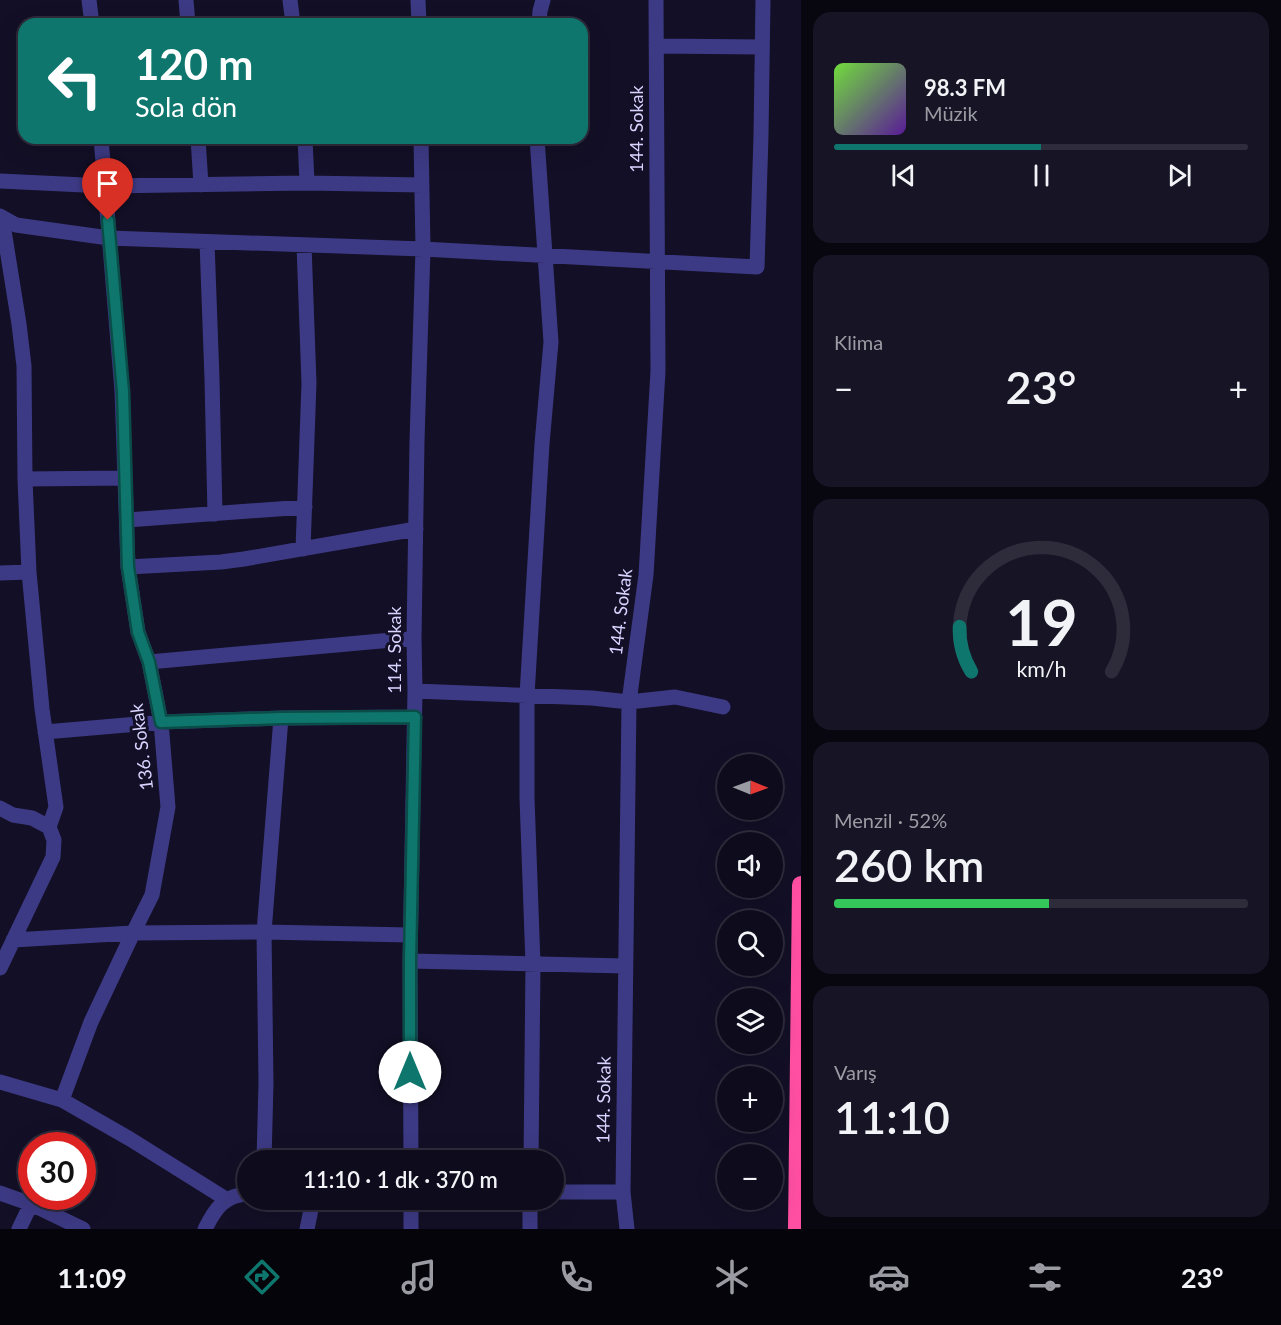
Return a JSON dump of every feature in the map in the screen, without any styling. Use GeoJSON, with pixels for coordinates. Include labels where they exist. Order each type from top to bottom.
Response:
{"type":"FeatureCollection","features":[{"type":"Feature","properties":{"kind":"highway"},"geometry":{"type":"LineString","coordinates":[[797,1229],[801,885]]}},
{"type":"Feature","properties":{"kind":"street"},"geometry":{"type":"LineString","coordinates":[[89,0],[91,18]]}},
{"type":"Feature","properties":{"kind":"street"},"geometry":{"type":"LineString","coordinates":[[186,0],[188,18]]}},
{"type":"Feature","properties":{"kind":"street"},"geometry":{"type":"LineString","coordinates":[[290,0],[292,18]]}},
{"type":"Feature","properties":{"kind":"street"},"geometry":{"type":"LineString","coordinates":[[418,0],[419,18]]}},
{"type":"Feature","properties":{"kind":"street"},"geometry":{"type":"LineString","coordinates":[[539,18],[543,0]]}},
{"type":"Feature","properties":{"kind":"street","name":"144. Sokak"},"geometry":{"type":"LineString","coordinates":[[627,1229],[623,1192],[629,702],[646,575],[658,371],[656,0]]}},
{"type":"Feature","properties":{"kind":"street"},"geometry":{"type":"LineString","coordinates":[[1,217],[16,225],[109,238],[423,249],[757,267],[763,0]]}},
{"type":"Feature","properties":{"kind":"street"},"geometry":{"type":"LineString","coordinates":[[656,46],[762,48]]}},
{"type":"Feature","properties":{"kind":"street","name":"136. Sokak"},"geometry":{"type":"LineString","coordinates":[[62,1100],[91,1022],[152,895],[168,807],[161,722],[149,662],[138,632],[128,567],[123,392],[102,144]]}},
{"type":"Feature","properties":{"kind":"street"},"geometry":{"type":"LineString","coordinates":[[198,144],[201,185]]}},
{"type":"Feature","properties":{"kind":"street"},"geometry":{"type":"LineString","coordinates":[[305,144],[307,183]]}},
{"type":"Feature","properties":{"kind":"street","name":"114. Sokak"},"geometry":{"type":"LineString","coordinates":[[411,1150],[410,935],[415,717],[417,441],[423,249],[421,144]]}},
{"type":"Feature","properties":{"kind":"street"},"geometry":{"type":"LineString","coordinates":[[531,1150],[533,964],[527,798],[527,695],[542,444],[551,342],[537,144]]}},
{"type":"Feature","properties":{"kind":"street"},"geometry":{"type":"LineString","coordinates":[[0,181],[105,186],[307,183],[422,185]]}},
{"type":"Feature","properties":{"kind":"street"},"geometry":{"type":"LineString","coordinates":[[0,968],[53,857],[54,840],[49,827],[56,807],[45,732],[29,572],[24,366],[1,217]]}},
{"type":"Feature","properties":{"kind":"street"},"geometry":{"type":"LineString","coordinates":[[207,242],[215,514]]}},
{"type":"Feature","properties":{"kind":"street"},"geometry":{"type":"LineString","coordinates":[[303,549],[309,383],[304,245]]}},
{"type":"Feature","properties":{"kind":"street"},"geometry":{"type":"LineString","coordinates":[[25,479],[125,478]]}},
{"type":"Feature","properties":{"kind":"street"},"geometry":{"type":"LineString","coordinates":[[127,520],[305,507]]}},
{"type":"Feature","properties":{"kind":"street"},"geometry":{"type":"LineString","coordinates":[[128,567],[221,562],[416,529]]}},
{"type":"Feature","properties":{"kind":"street"},"geometry":{"type":"LineString","coordinates":[[0,573],[29,572]]}},
{"type":"Feature","properties":{"kind":"street"},"geometry":{"type":"LineString","coordinates":[[149,662],[414,638]]}},
{"type":"Feature","properties":{"kind":"street"},"geometry":{"type":"LineString","coordinates":[[415,691],[592,698],[629,702],[675,697],[723,707]]}},
{"type":"Feature","properties":{"kind":"street"},"geometry":{"type":"LineString","coordinates":[[45,732],[161,722],[415,717]]}},
{"type":"Feature","properties":{"kind":"street"},"geometry":{"type":"LineString","coordinates":[[264,1150],[266,1072],[264,932],[281,718]]}},
{"type":"Feature","properties":{"kind":"street"},"geometry":{"type":"LineString","coordinates":[[0,808],[13,815],[32,818],[49,827]]}},
{"type":"Feature","properties":{"kind":"street"},"geometry":{"type":"LineString","coordinates":[[13,940],[133,933],[264,932],[410,935]]}},
{"type":"Feature","properties":{"kind":"street"},"geometry":{"type":"LineString","coordinates":[[410,961],[625,966]]}},
{"type":"Feature","properties":{"kind":"street"},"geometry":{"type":"LineString","coordinates":[[0,1082],[62,1100],[226,1199]]}},
{"type":"Feature","properties":{"kind":"street"},"geometry":{"type":"LineString","coordinates":[[564,1192],[623,1192]]}},
{"type":"Feature","properties":{"kind":"street"},"geometry":{"type":"LineString","coordinates":[[0,1193],[18,1199]]}},
{"type":"Feature","properties":{"kind":"street"},"geometry":{"type":"LineString","coordinates":[[205,1229],[211,1217],[226,1199],[237,1195]]}},
{"type":"Feature","properties":{"kind":"street"},"geometry":{"type":"LineString","coordinates":[[19,1229],[28,1210]]}},
{"type":"Feature","properties":{"kind":"street"},"geometry":{"type":"LineString","coordinates":[[43,1210],[83,1229]]}},
{"type":"Feature","properties":{"kind":"street"},"geometry":{"type":"LineString","coordinates":[[308,1229],[311,1210]]}},
{"type":"Feature","properties":{"kind":"street"},"geometry":{"type":"LineString","coordinates":[[411,1210],[411,1229]]}},
{"type":"Feature","properties":{"kind":"street"},"geometry":{"type":"LineString","coordinates":[[530,1210],[530,1229]]}},
{"type":"Feature","properties":{"kind":"route"},"geometry":{"type":"LineString","coordinates":[[108,220],[123,392],[128,567],[138,632],[149,662],[161,722],[415,717],[410,1072]]}}]}
